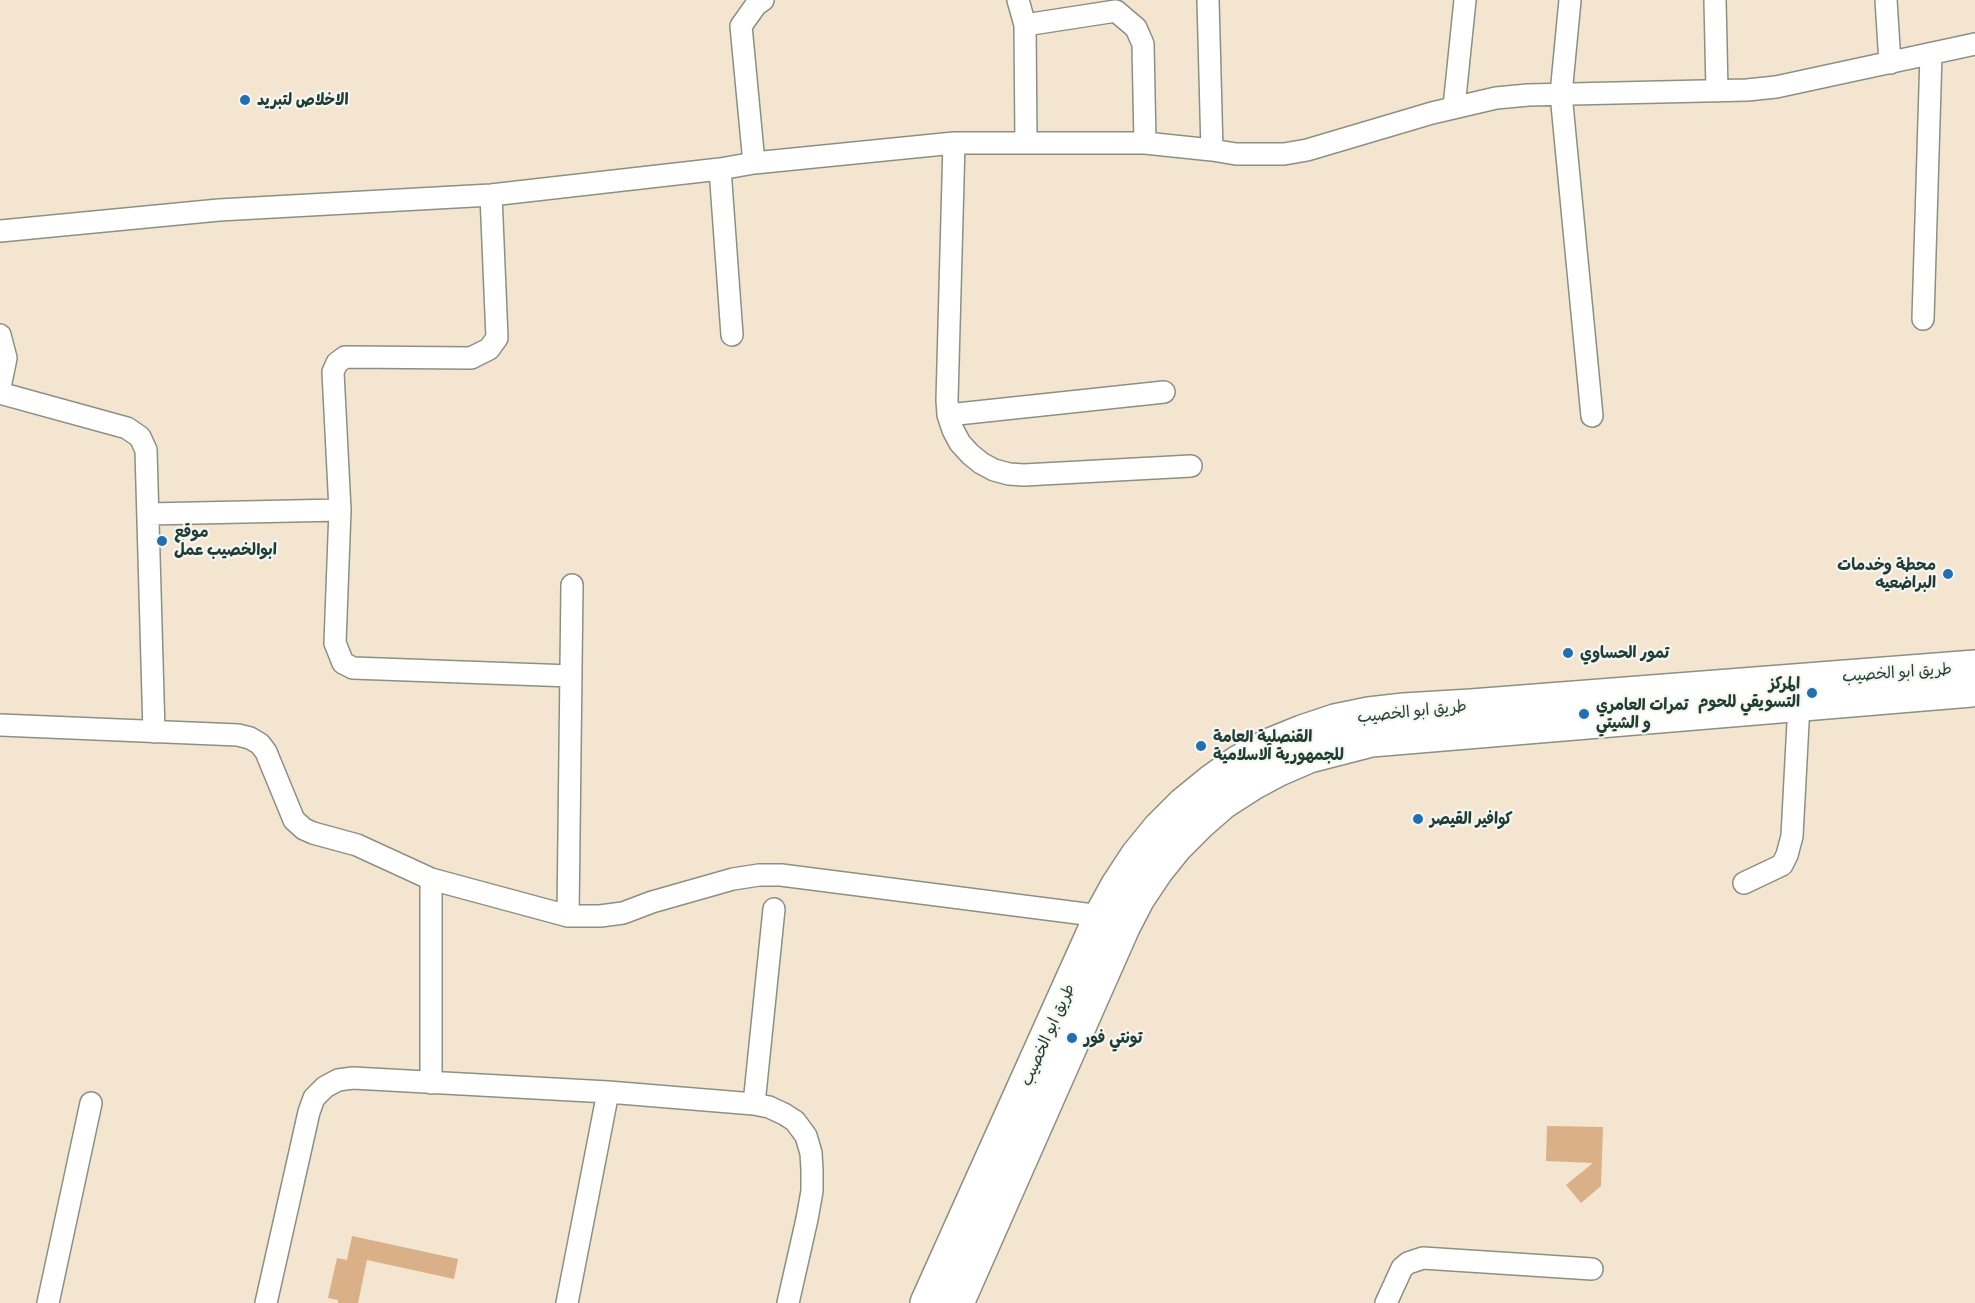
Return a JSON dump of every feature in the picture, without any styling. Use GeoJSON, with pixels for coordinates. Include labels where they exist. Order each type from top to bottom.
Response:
{"type":"FeatureCollection","features":[{"type":"Feature","properties":{"kind":"main road","name":"طريق ابو الخصيب"},"geometry":{"type":"LineString","coordinates":[[957,1303],[960,1264],[1101,916],[1137,856],[1159,829],[1193,797],[1239,762],[1302,732],[1335,721],[1404,710],[1975,666]]}},
{"type":"Feature","properties":{"kind":"main road","name":"طريق ابو الخصيب"},"geometry":{"type":"LineString","coordinates":[[927,1303],[960,1264],[1138,898],[1176,846],[1199,823],[1233,796],[1279,769],[1309,756],[1371,741],[1975,690]]}},
{"type":"Feature","properties":{"kind":"street"},"geometry":{"type":"LineString","coordinates":[[754,163],[741,26],[756,5],[763,0]]}},
{"type":"Feature","properties":{"kind":"street"},"geometry":{"type":"LineString","coordinates":[[1018,0],[1025,25],[1026,143]]}},
{"type":"Feature","properties":{"kind":"street"},"geometry":{"type":"LineString","coordinates":[[1208,0],[1212,150]]}},
{"type":"Feature","properties":{"kind":"street"},"geometry":{"type":"LineString","coordinates":[[1454,107],[1465,0]]}},
{"type":"Feature","properties":{"kind":"street"},"geometry":{"type":"LineString","coordinates":[[1570,0],[1562,94],[1592,416]]}},
{"type":"Feature","properties":{"kind":"street"},"geometry":{"type":"LineString","coordinates":[[1715,0],[1717,91]]}},
{"type":"Feature","properties":{"kind":"street"},"geometry":{"type":"LineString","coordinates":[[1886,0],[1890,63]]}},
{"type":"Feature","properties":{"kind":"street"},"geometry":{"type":"LineString","coordinates":[[1025,25],[1116,11],[1136,28],[1143,44],[1145,143]]}},
{"type":"Feature","properties":{"kind":"street"},"geometry":{"type":"LineString","coordinates":[[0,231],[219,210],[491,195],[720,169],[754,163],[954,143],[1145,143],[1236,154],[1284,154],[1307,150],[1454,107],[1496,98],[1776,87],[1975,44]]}},
{"type":"Feature","properties":{"kind":"street"},"geometry":{"type":"LineString","coordinates":[[1923,319],[1931,54]]}},
{"type":"Feature","properties":{"kind":"street"},"geometry":{"type":"LineString","coordinates":[[954,143],[947,400],[948,415],[953,429],[969,454],[994,470],[1024,475],[1191,466]]}},
{"type":"Feature","properties":{"kind":"street"},"geometry":{"type":"LineString","coordinates":[[720,169],[732,335]]}},
{"type":"Feature","properties":{"kind":"street"},"geometry":{"type":"LineString","coordinates":[[491,195],[497,338],[489,349],[471,358],[345,357],[337,363],[333,372],[340,510],[336,643],[343,663],[353,668],[571,676]]}},
{"type":"Feature","properties":{"kind":"street"},"geometry":{"type":"LineString","coordinates":[[0,335],[6,358],[0,387]]}},
{"type":"Feature","properties":{"kind":"street"},"geometry":{"type":"LineString","coordinates":[[948,415],[1164,392]]}},
{"type":"Feature","properties":{"kind":"street"},"geometry":{"type":"LineString","coordinates":[[0,393],[127,428],[140,436],[146,450],[154,732]]}},
{"type":"Feature","properties":{"kind":"street"},"geometry":{"type":"LineString","coordinates":[[148,514],[340,510]]}},
{"type":"Feature","properties":{"kind":"street"},"geometry":{"type":"LineString","coordinates":[[568,916],[572,585]]}},
{"type":"Feature","properties":{"kind":"street"},"geometry":{"type":"LineString","coordinates":[[1744,883],[1782,865],[1787,855],[1792,836],[1799,704]]}},
{"type":"Feature","properties":{"kind":"street"},"geometry":{"type":"LineString","coordinates":[[0,725],[238,735],[250,738],[260,744],[266,752],[294,820],[304,829],[357,845],[431,879],[568,916],[623,913],[652,902],[733,879],[759,875],[800,876],[1101,916]]}},
{"type":"Feature","properties":{"kind":"street"},"geometry":{"type":"LineString","coordinates":[[431,879],[431,1083]]}},
{"type":"Feature","properties":{"kind":"street"},"geometry":{"type":"LineString","coordinates":[[754,1104],[774,909]]}},
{"type":"Feature","properties":{"kind":"street"},"geometry":{"type":"LineString","coordinates":[[266,1303],[314,1098],[325,1087],[338,1080],[353,1078],[608,1092],[769,1107],[795,1121],[806,1136],[811,1153],[812,1191],[788,1303]]}},
{"type":"Feature","properties":{"kind":"street"},"geometry":{"type":"LineString","coordinates":[[567,1303],[608,1092]]}},
{"type":"Feature","properties":{"kind":"street"},"geometry":{"type":"LineString","coordinates":[[48,1303],[91,1103]]}},
{"type":"Feature","properties":{"kind":"street"},"geometry":{"type":"LineString","coordinates":[[1386,1303],[1402,1268],[1408,1263],[1423,1258],[1592,1269]]}},
{"type":"Feature","properties":{"kind":"building"},"geometry":{"type":"Polygon","coordinates":[[[1547,1126],[1603,1127],[1601,1186],[1581,1203],[1566,1185],[1593,1163],[1546,1161],[1547,1126]]]}},
{"type":"Feature","properties":{"kind":"building"},"geometry":{"type":"Polygon","coordinates":[[[352,1236],[458,1259],[454,1279],[367,1260],[358,1303],[338,1303],[338,1300],[328,1298],[337,1258],[347,1260],[352,1236]]]}},
{"type":"Feature","properties":{"kind":"place","name":"الاخلاص لتبريد"},"geometry":{"type":"Point","coordinates":[245,100]}},
{"type":"Feature","properties":{"kind":"place","name":"موقع ابوالخصيب عمل"},"geometry":{"type":"Point","coordinates":[162,541]}},
{"type":"Feature","properties":{"kind":"place","name":"محطة وخدمات البراضعيه"},"geometry":{"type":"Point","coordinates":[1948,574]}},
{"type":"Feature","properties":{"kind":"place","name":"تمور الحساوي"},"geometry":{"type":"Point","coordinates":[1568,653]}},
{"type":"Feature","properties":{"kind":"place","name":"المركز التسويقي للحوم"},"geometry":{"type":"Point","coordinates":[1812,693]}},
{"type":"Feature","properties":{"kind":"place","name":"تمرات العامري و الشيتي"},"geometry":{"type":"Point","coordinates":[1584,714]}},
{"type":"Feature","properties":{"kind":"place","name":"القنصلية العامة للجمهورية الاسلامية"},"geometry":{"type":"Point","coordinates":[1201,746]}},
{"type":"Feature","properties":{"kind":"place","name":"كوافير القيصر"},"geometry":{"type":"Point","coordinates":[1418,819]}},
{"type":"Feature","properties":{"kind":"place","name":"تونتي فور"},"geometry":{"type":"Point","coordinates":[1072,1038]}}]}
